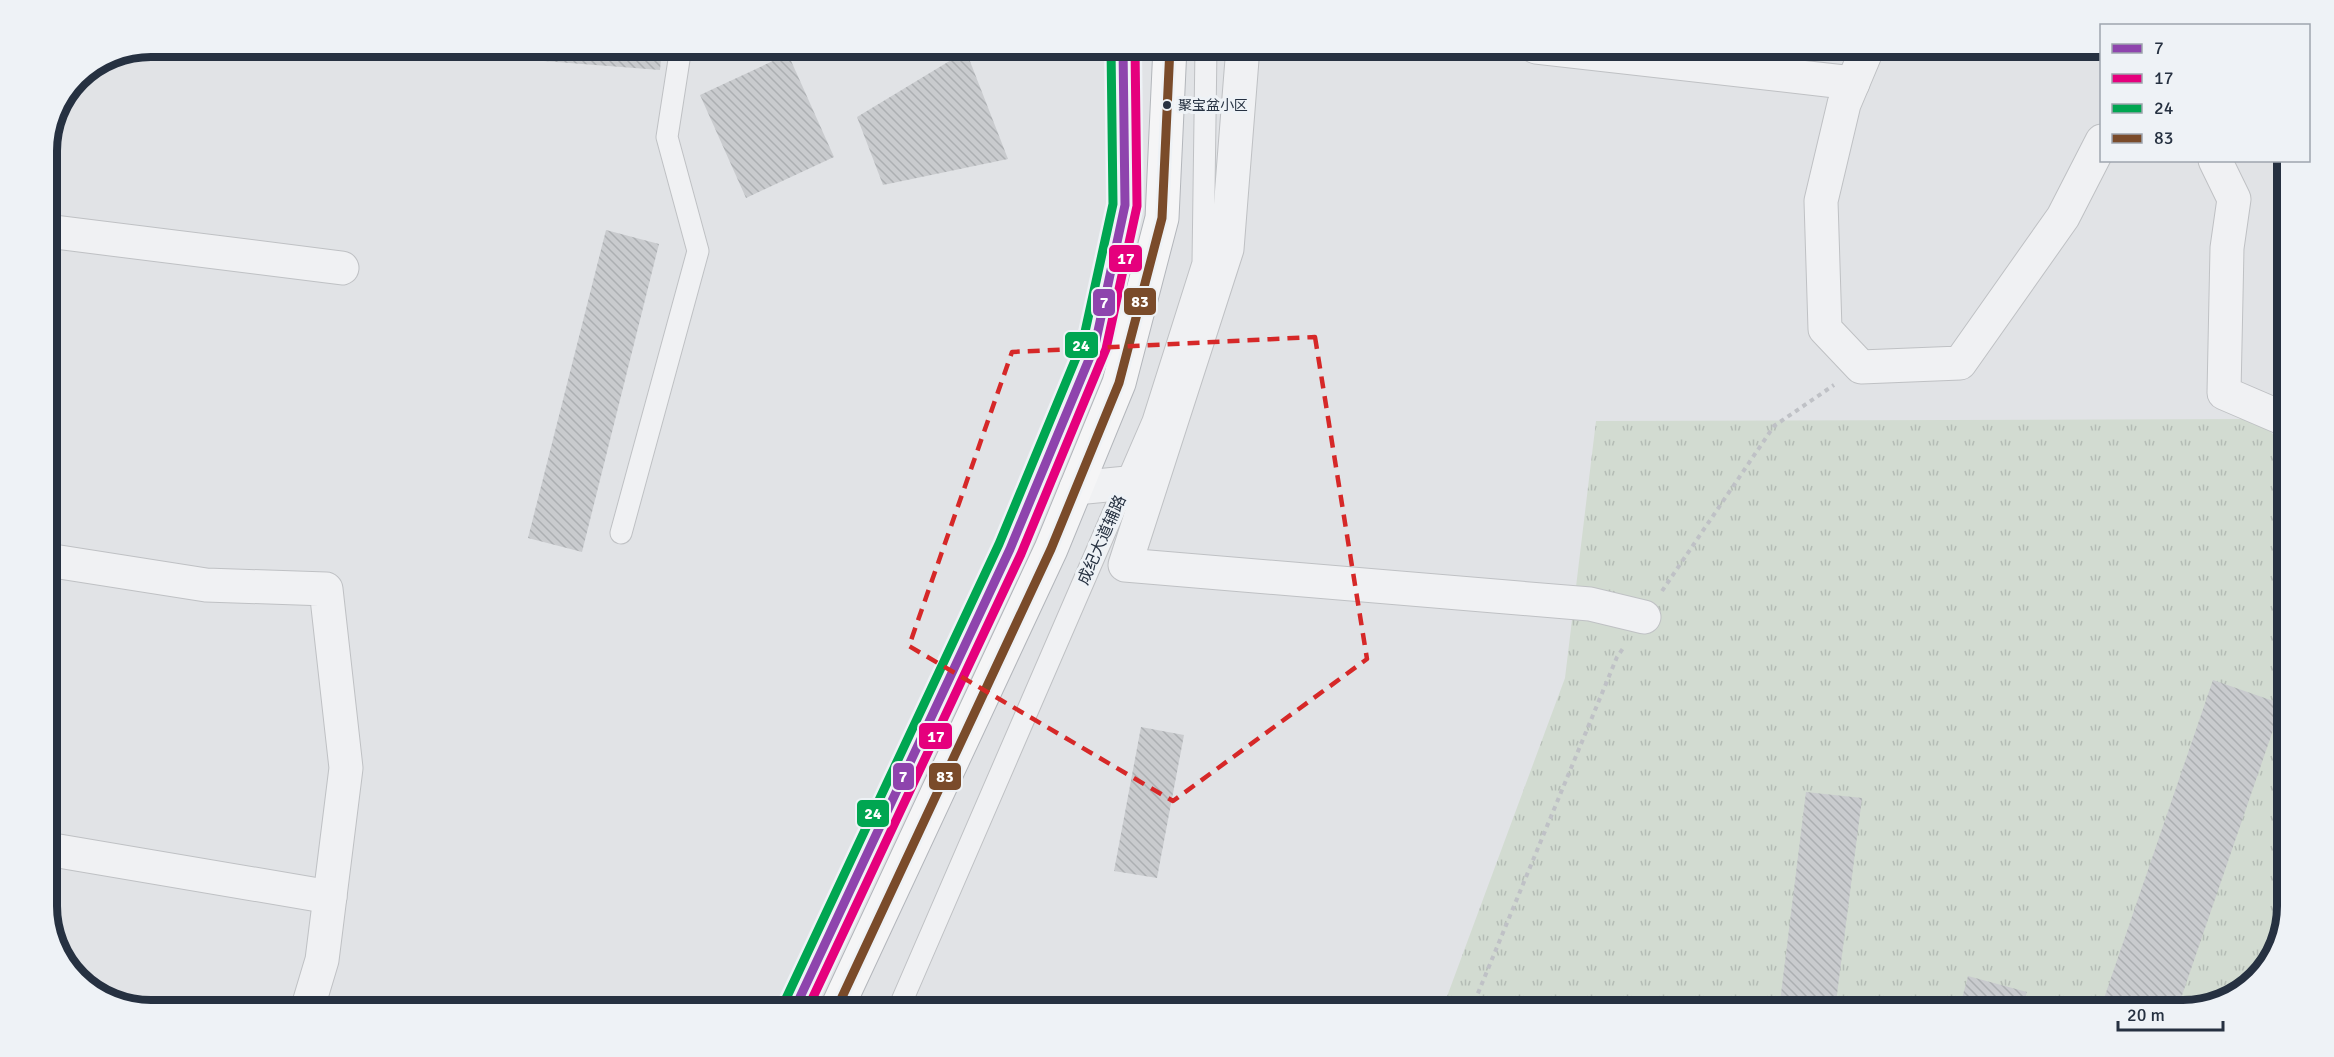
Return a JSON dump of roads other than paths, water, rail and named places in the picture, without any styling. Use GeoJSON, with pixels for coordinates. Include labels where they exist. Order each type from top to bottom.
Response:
{"type":"FeatureCollection","features":[{"type":"Feature","properties":{"kind":"highway"},"geometry":{"type":"LineString","coordinates":[[799,1000],[1010,549],[1095,345],[1125,205],[1123,57]]}},
{"type":"Feature","properties":{"kind":"highway"},"geometry":{"type":"LineString","coordinates":[[841,1000],[1051,549],[1119,383],[1162,218],[1169,57]]}},
{"type":"Feature","properties":{"kind":"street"},"geometry":{"type":"LineString","coordinates":[[1242,57],[1227,249],[1138,485],[1125,565],[1590,604],[1644,617]]}},
{"type":"Feature","properties":{"kind":"street"},"geometry":{"type":"LineString","coordinates":[[1630,57],[1852,83]]}},
{"type":"Feature","properties":{"kind":"street"},"geometry":{"type":"LineString","coordinates":[[1863,57],[1844,104],[1821,201],[1825,329],[1861,367],[1960,363],[2063,217],[2100,145]]}},
{"type":"Feature","properties":{"kind":"street"},"geometry":{"type":"LineString","coordinates":[[2216,162],[2234,200],[2227,248],[2224,393],[2277,416]]}},
{"type":"Feature","properties":{"kind":"street"},"geometry":{"type":"LineString","coordinates":[[57,232],[342,268]]}},
{"type":"Feature","properties":{"kind":"street"},"geometry":{"type":"LineString","coordinates":[[1076,488],[1138,485]]}},
{"type":"Feature","properties":{"kind":"street"},"geometry":{"type":"LineString","coordinates":[[57,562],[206,585],[326,589],[345,768],[322,960],[310,1000]]}},
{"type":"Feature","properties":{"kind":"street"},"geometry":{"type":"LineString","coordinates":[[57,851],[330,897]]}},
{"type":"Feature","properties":{"kind":"lane"},"geometry":{"type":"LineString","coordinates":[[621,533],[698,251],[667,136],[679,57]]}},
{"type":"Feature","properties":{"kind":"lane","name":"成纪大道辅路"},"geometry":{"type":"LineString","coordinates":[[903,1000],[1138,485],[1153,421],[1203,263],[1206,57]]}},
{"type":"Feature","properties":{"kind":"place","name":"聚宝盆小区"},"geometry":{"type":"Point","coordinates":[1167,105]}}]}
